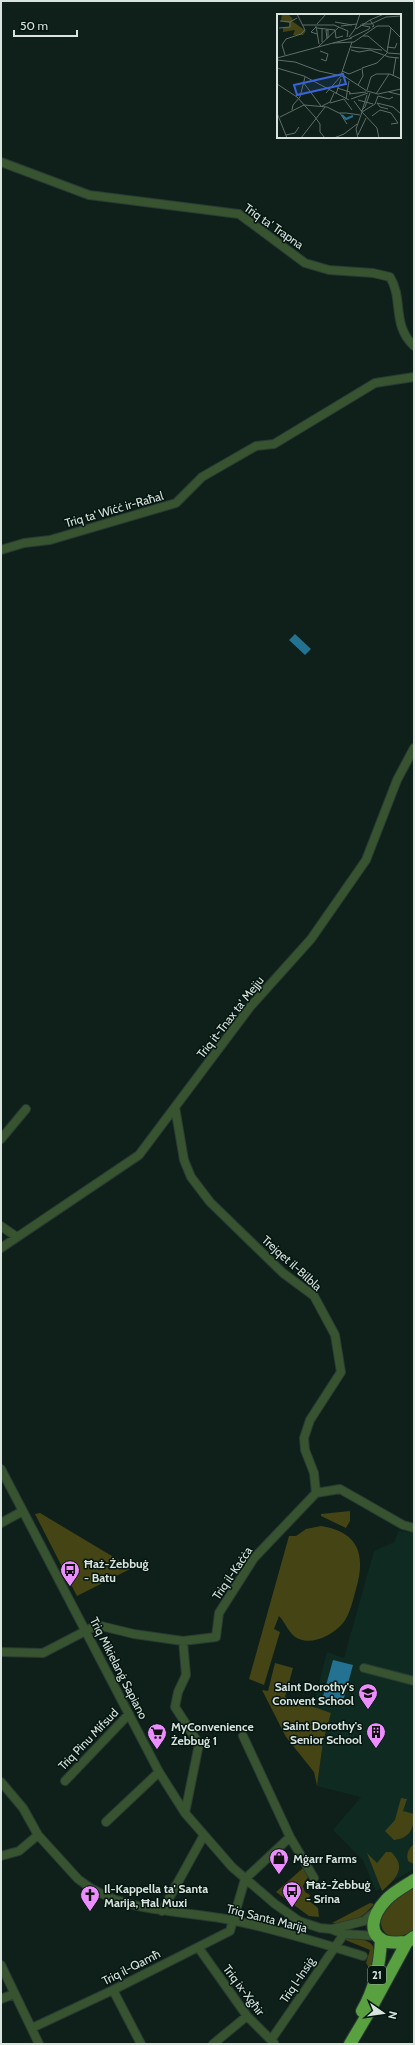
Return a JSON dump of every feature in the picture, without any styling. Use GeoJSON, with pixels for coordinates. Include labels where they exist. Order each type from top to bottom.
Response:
{"type":"FeatureCollection","features":[{"type":"Feature","properties":{"kind":"highway","name":"21"},"geometry":{"type":"LineString","coordinates":[[411,1939],[390,1943],[379,1938],[373,1930],[372,1923],[387,1899],[414,1880]]}},
{"type":"Feature","properties":{"kind":"highway","name":"21"},"geometry":{"type":"LineString","coordinates":[[342,2044],[364,2008],[377,1976],[380,1963],[379,1938]]}},
{"type":"Feature","properties":{"kind":"highway","name":"21"},"geometry":{"type":"LineString","coordinates":[[350,2044],[370,2012],[411,1939]]}},
{"type":"Feature","properties":{"kind":"street","name":"Triq ta' Trapna"},"geometry":{"type":"LineString","coordinates":[[1,162],[89,195],[239,214],[305,263],[329,270],[373,273],[390,277],[395,285],[398,316],[403,332],[414,346]]}},
{"type":"Feature","properties":{"kind":"street","name":"Triq ta' Wiċċ ir-Raħal"},"geometry":{"type":"LineString","coordinates":[[1,550],[24,543],[50,540],[176,503],[202,477],[256,446],[274,444],[375,383],[414,377]]}},
{"type":"Feature","properties":{"kind":"street","name":"Triq it-Tnax ta' Mejju"},"geometry":{"type":"LineString","coordinates":[[1,1248],[139,1155],[250,1007],[311,939],[366,860],[397,780],[414,748]]}},
{"type":"Feature","properties":{"kind":"street","name":"Trejqet il-Bilbla"},"geometry":{"type":"LineString","coordinates":[[175,1108],[184,1160],[191,1177],[210,1202],[283,1273],[314,1296],[335,1335],[342,1372],[310,1420],[304,1438],[305,1450],[314,1473],[316,1493]]}},
{"type":"Feature","properties":{"kind":"street"},"geometry":{"type":"LineString","coordinates":[[1,1139],[26,1109]]}},
{"type":"Feature","properties":{"kind":"street"},"geometry":{"type":"LineString","coordinates":[[1,1226],[17,1237]]}},
{"type":"Feature","properties":{"kind":"street","name":"Triq Mikielanġ Sapiano"},"geometry":{"type":"LineString","coordinates":[[1,1469],[159,1772],[185,1813],[232,1867],[299,1922],[320,1928],[331,1929],[344,1934],[379,1938]]}},
{"type":"Feature","properties":{"kind":"street"},"geometry":{"type":"LineString","coordinates":[[316,1493],[340,1489],[403,1525],[414,1528]]}},
{"type":"Feature","properties":{"kind":"street","name":"Triq il-Kaċċa"},"geometry":{"type":"LineString","coordinates":[[182,1641],[216,1637],[219,1613],[254,1558],[316,1493]]}},
{"type":"Feature","properties":{"kind":"street"},"geometry":{"type":"LineString","coordinates":[[1,1523],[23,1511]]}},
{"type":"Feature","properties":{"kind":"street"},"geometry":{"type":"LineString","coordinates":[[1,1652],[43,1653],[97,1625],[134,1634],[182,1641],[186,1675],[178,1692],[175,1707],[199,1744],[185,1813]]}},
{"type":"Feature","properties":{"kind":"street"},"geometry":{"type":"LineString","coordinates":[[364,1668],[414,1681]]}},
{"type":"Feature","properties":{"kind":"street","name":"Triq Pinu Mifsud"},"geometry":{"type":"LineString","coordinates":[[64,1781],[129,1714]]}},
{"type":"Feature","properties":{"kind":"street"},"geometry":{"type":"LineString","coordinates":[[243,1736],[290,1837],[314,1878]]}},
{"type":"Feature","properties":{"kind":"street"},"geometry":{"type":"LineString","coordinates":[[106,1822],[159,1772]]}},
{"type":"Feature","properties":{"kind":"street","name":"Triq Santa Marija"},"geometry":{"type":"LineString","coordinates":[[1,1782],[23,1808],[38,1835],[86,1885],[112,1898],[162,1911],[234,1920],[363,1956]]}},
{"type":"Feature","properties":{"kind":"street"},"geometry":{"type":"LineString","coordinates":[[1,1856],[19,1851],[38,1835]]}},
{"type":"Feature","properties":{"kind":"street"},"geometry":{"type":"LineString","coordinates":[[162,1911],[204,1835]]}},
{"type":"Feature","properties":{"kind":"street"},"geometry":{"type":"LineString","coordinates":[[234,1920],[245,1879],[290,1837]]}},
{"type":"Feature","properties":{"kind":"street","name":"Triq Mikielanġ Sapiano"},"geometry":{"type":"LineString","coordinates":[[331,1929],[364,1921],[380,1908]]}},
{"type":"Feature","properties":{"kind":"street","name":"Triq il-Qamħ"},"geometry":{"type":"LineString","coordinates":[[32,2028],[113,1990],[230,1931],[234,1920]]}},
{"type":"Feature","properties":{"kind":"street","name":"Triq l-Insiġ"},"geometry":{"type":"LineString","coordinates":[[273,2042],[334,1947],[344,1934]]}},
{"type":"Feature","properties":{"kind":"street","name":"Triq ix-Xgħir"},"geometry":{"type":"LineString","coordinates":[[198,1947],[247,2016],[273,2042]]}},
{"type":"Feature","properties":{"kind":"street"},"geometry":{"type":"LineString","coordinates":[[1,1965],[39,2044]]}},
{"type":"Feature","properties":{"kind":"street"},"geometry":{"type":"LineString","coordinates":[[113,1990],[141,2044]]}},
{"type":"Feature","properties":{"kind":"street"},"geometry":{"type":"LineString","coordinates":[[1,1999],[14,1994]]}},
{"type":"Feature","properties":{"kind":"street"},"geometry":{"type":"LineString","coordinates":[[213,2044],[247,2016]]}},
{"type":"Feature","properties":{"kind":"shaded area"},"geometry":{"type":"Polygon","coordinates":[[[350,1511],[350,1521],[346,1528],[321,1516],[321,1514],[350,1511]]]}},
{"type":"Feature","properties":{"kind":"shaded area"},"geometry":{"type":"Polygon","coordinates":[[[40,1513],[132,1568],[77,1596],[35,1514],[40,1513]]]}},
{"type":"Feature","properties":{"kind":"shaded area"},"geometry":{"type":"Polygon","coordinates":[[[321,1526],[334,1529],[344,1534],[356,1547],[359,1556],[359,1577],[348,1615],[343,1623],[334,1631],[322,1638],[310,1641],[304,1641],[296,1637],[290,1632],[279,1616],[274,1629],[280,1632],[264,1685],[249,1679],[289,1536],[296,1536],[306,1529],[321,1526]]]}},
{"type":"Feature","properties":{"kind":"shaded area","name":"Saint Dorothy's Convent School"},"geometry":{"type":"Polygon","coordinates":[[[399,1531],[414,1533],[414,1869],[376,1891],[363,1860],[333,1830],[361,1797],[317,1786],[323,1742],[331,1713],[313,1707],[327,1652],[344,1658],[374,1551],[394,1542],[399,1531]]]}},
{"type":"Feature","properties":{"kind":"shaded area"},"geometry":{"type":"Polygon","coordinates":[[[275,1663],[293,1668],[285,1697],[331,1713],[323,1742],[317,1786],[314,1772],[286,1737],[262,1690],[268,1691],[275,1663]]]}},
{"type":"Feature","properties":{"kind":"shaded area"},"geometry":{"type":"Polygon","coordinates":[[[401,1798],[407,1799],[403,1811],[414,1814],[413,1824],[407,1835],[394,1840],[385,1831],[395,1820],[401,1798]]]}},
{"type":"Feature","properties":{"kind":"shaded area"},"geometry":{"type":"Polygon","coordinates":[[[414,1844],[414,1864],[408,1861],[407,1854],[414,1844]]]}},
{"type":"Feature","properties":{"kind":"shaded area"},"geometry":{"type":"Polygon","coordinates":[[[386,1852],[391,1852],[396,1858],[399,1863],[399,1868],[395,1878],[382,1891],[367,1853],[377,1863],[386,1852]]]}},
{"type":"Feature","properties":{"kind":"shaded area"},"geometry":{"type":"Polygon","coordinates":[[[303,1868],[308,1877],[303,1886],[305,1892],[310,1895],[308,1900],[318,1908],[319,1917],[309,1916],[276,1892],[303,1868]]]}},
{"type":"Feature","properties":{"kind":"shaded area"},"geometry":{"type":"Polygon","coordinates":[[[414,1886],[414,1929],[402,1936],[394,1936],[385,1933],[381,1925],[384,1910],[393,1899],[414,1886]]]}},
{"type":"Feature","properties":{"kind":"shaded area"},"geometry":{"type":"Polygon","coordinates":[[[370,1903],[374,1904],[356,1920],[345,1923],[332,1923],[370,1903]]]}},
{"type":"Feature","properties":{"kind":"shaded area"},"geometry":{"type":"Polygon","coordinates":[[[346,1937],[364,1940],[373,1946],[375,1957],[374,1975],[366,1963],[370,1950],[343,1939],[346,1937]]]}},
{"type":"Feature","properties":{"kind":"water"},"geometry":{"type":"Polygon","coordinates":[[[295,634],[311,649],[305,655],[289,640],[295,634]]]}},
{"type":"Feature","properties":{"kind":"water"},"geometry":{"type":"Polygon","coordinates":[[[333,1660],[353,1665],[342,1705],[322,1700],[333,1660]]]}},
{"type":"Feature","properties":{"kind":"place","name":"Ħaż-Żebbuġ - Batu"},"geometry":{"type":"Point","coordinates":[70,1587]}},
{"type":"Feature","properties":{"kind":"place","name":"Saint Dorothy's Convent School"},"geometry":{"type":"Point","coordinates":[368,1710]}},
{"type":"Feature","properties":{"kind":"place","name":"Saint Dorothy's Senior School"},"geometry":{"type":"Point","coordinates":[376,1749]}},
{"type":"Feature","properties":{"kind":"place","name":"MyConvenience Żebbuġ 1"},"geometry":{"type":"Point","coordinates":[157,1750]}},
{"type":"Feature","properties":{"kind":"place","name":"Mġarr Farms"},"geometry":{"type":"Point","coordinates":[279,1875]}},
{"type":"Feature","properties":{"kind":"place","name":"Ħaż-Żebbuġ - Srina"},"geometry":{"type":"Point","coordinates":[292,1908]}},
{"type":"Feature","properties":{"kind":"place","name":"Il-Kappella ta' Santa Marija, Ħal Muxi"},"geometry":{"type":"Point","coordinates":[90,1912]}}]}
